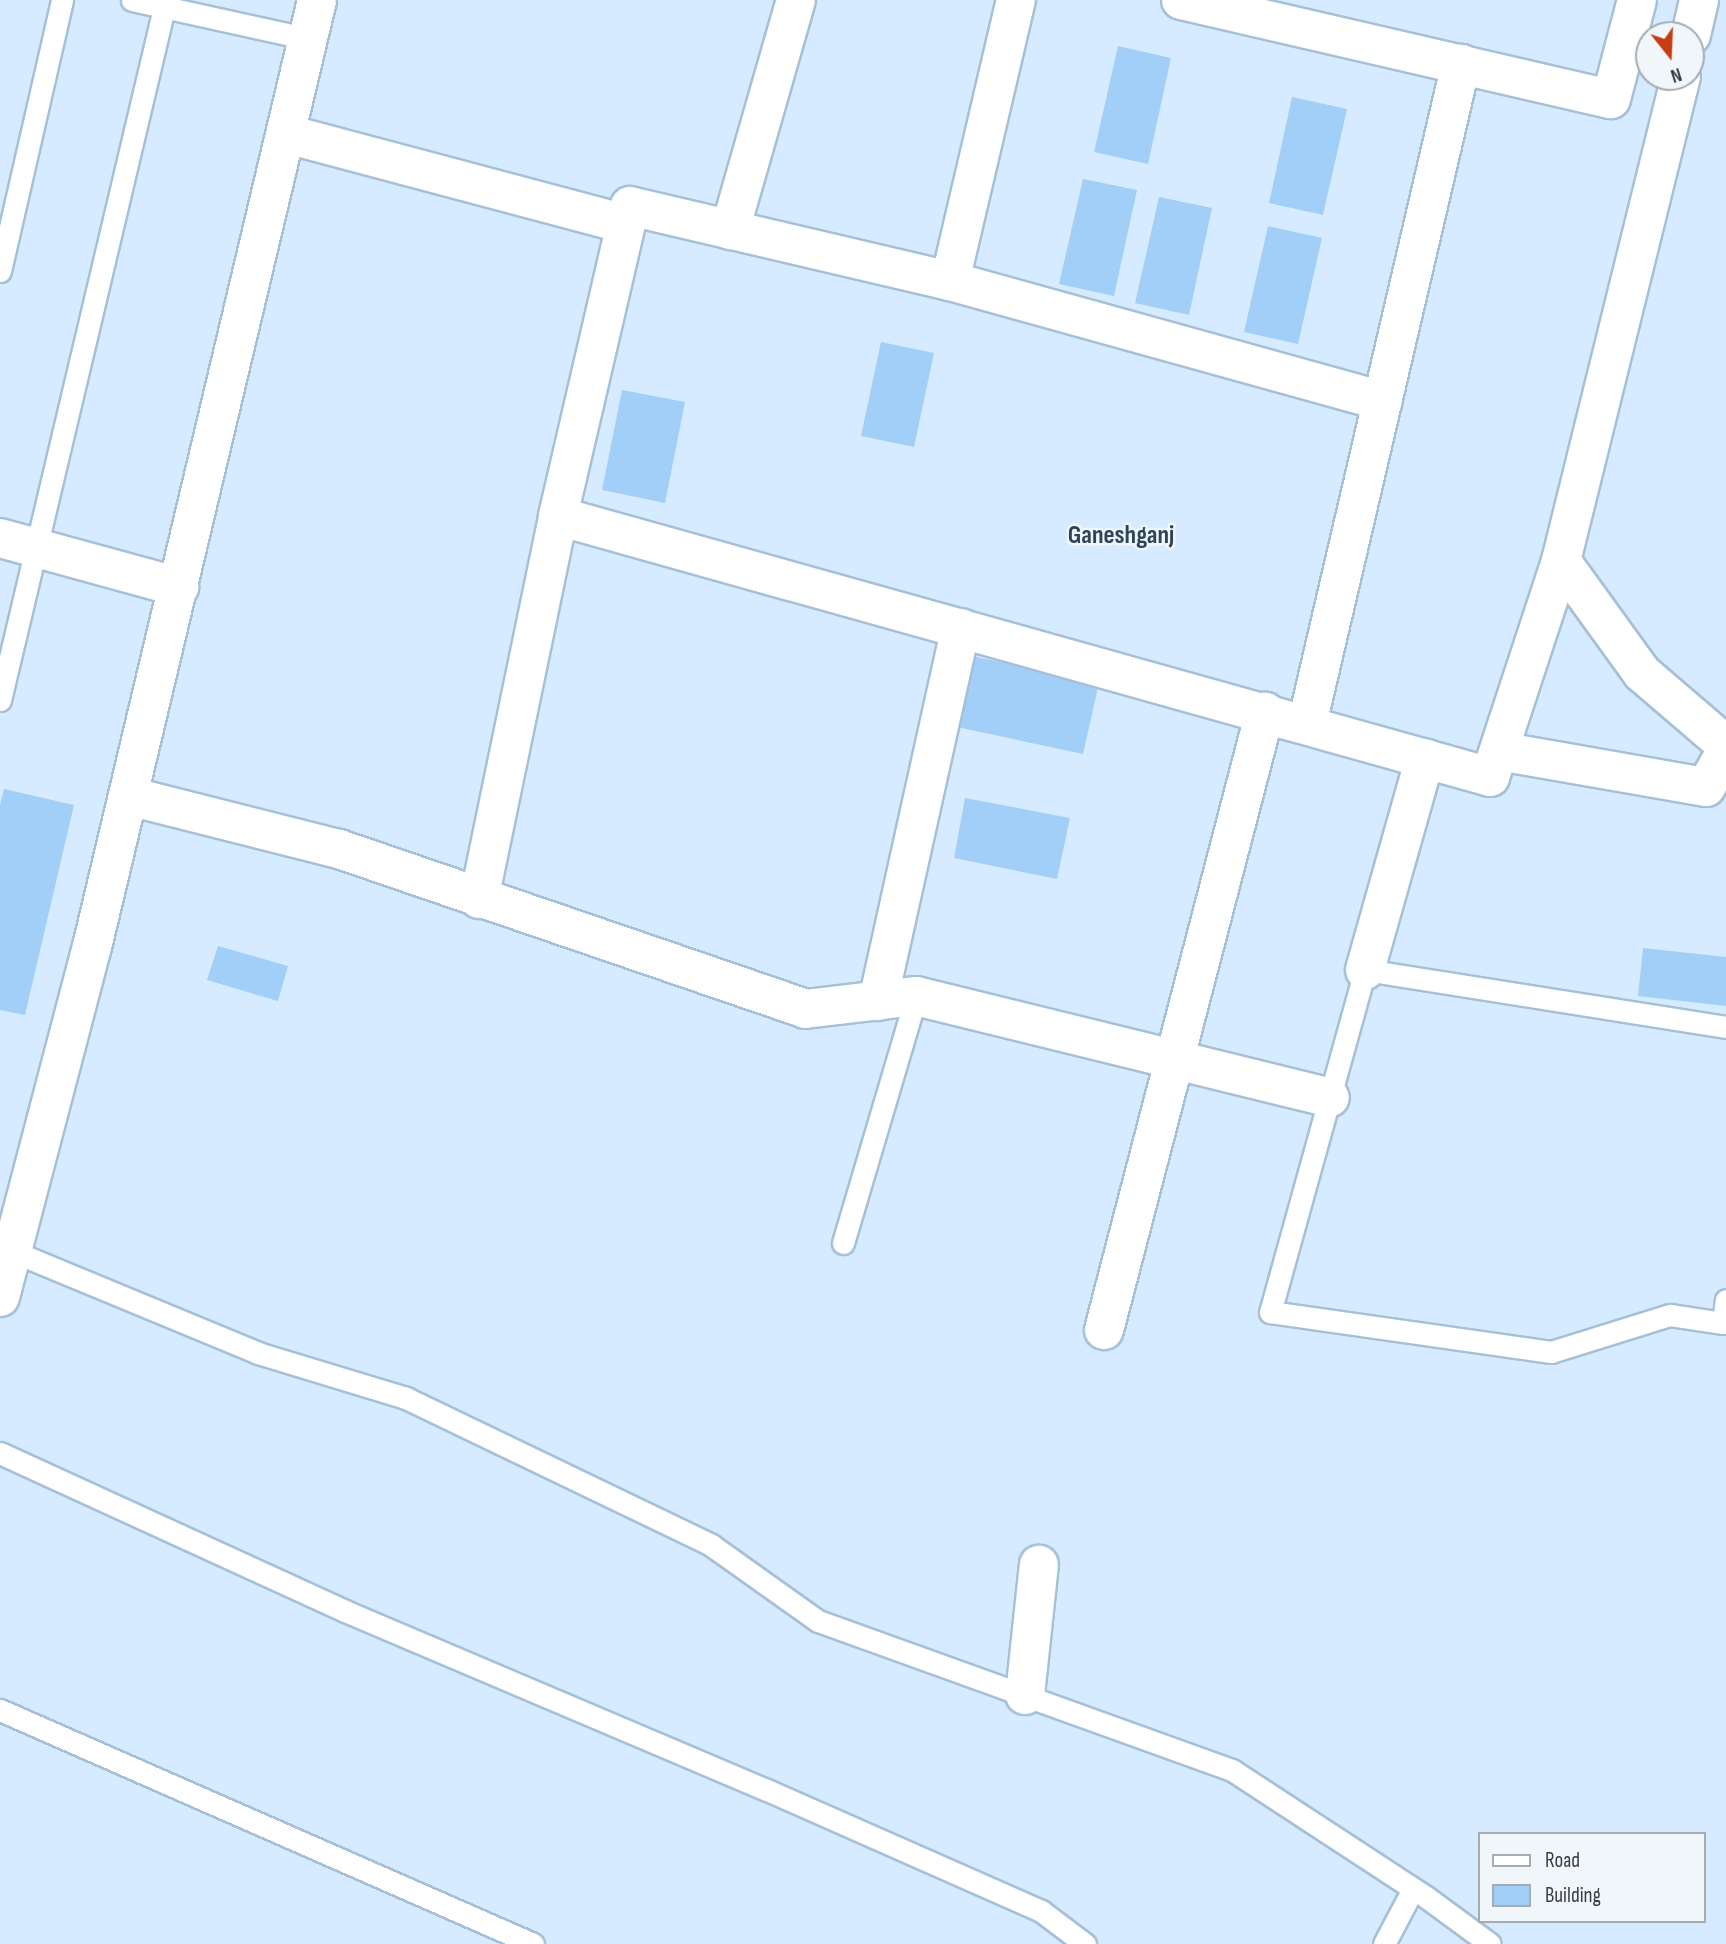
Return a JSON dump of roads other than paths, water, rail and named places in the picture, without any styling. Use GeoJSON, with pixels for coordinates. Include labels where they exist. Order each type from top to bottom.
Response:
{"type":"FeatureCollection","features":[{"type":"Feature","properties":{"kind":"street"},"geometry":{"type":"LineString","coordinates":[[0,1297],[11,1231],[129,796],[317,0]]}},
{"type":"Feature","properties":{"kind":"street"},"geometry":{"type":"LineString","coordinates":[[730,230],[796,0]]}},
{"type":"Feature","properties":{"kind":"street"},"geometry":{"type":"LineString","coordinates":[[950,281],[1016,0]]}},
{"type":"Feature","properties":{"kind":"street"},"geometry":{"type":"LineString","coordinates":[[1181,0],[1611,99],[1637,0]]}},
{"type":"Feature","properties":{"kind":"street"},"geometry":{"type":"LineString","coordinates":[[1694,21],[1699,0]]}},
{"type":"Feature","properties":{"kind":"street"},"geometry":{"type":"LineString","coordinates":[[1307,724],[1461,64]]}},
{"type":"Feature","properties":{"kind":"street"},"geometry":{"type":"LineString","coordinates":[[558,516],[1490,777],[1561,561],[1678,91]]}},
{"type":"Feature","properties":{"kind":"street"},"geometry":{"type":"LineString","coordinates":[[287,134],[625,223]]}},
{"type":"Feature","properties":{"kind":"street"},"geometry":{"type":"LineString","coordinates":[[479,899],[558,516],[630,206],[950,281],[1383,401]]}},
{"type":"Feature","properties":{"kind":"street"},"geometry":{"type":"LineString","coordinates":[[0,538],[179,587]]}},
{"type":"Feature","properties":{"kind":"street"},"geometry":{"type":"LineString","coordinates":[[1561,561],[1642,673],[1726,745]]}},
{"type":"Feature","properties":{"kind":"street"},"geometry":{"type":"LineString","coordinates":[[878,1001],[961,628]]}},
{"type":"Feature","properties":{"kind":"street"},"geometry":{"type":"LineString","coordinates":[[1104,1330],[1265,712]]}},
{"type":"Feature","properties":{"kind":"street"},"geometry":{"type":"LineString","coordinates":[[1499,751],[1706,787],[1726,751]]}},
{"type":"Feature","properties":{"kind":"street"},"geometry":{"type":"LineString","coordinates":[[1365,971],[1424,758]]}},
{"type":"Feature","properties":{"kind":"street"},"geometry":{"type":"LineString","coordinates":[[129,796],[339,849],[805,1009],[915,996],[1330,1098]]}},
{"type":"Feature","properties":{"kind":"street"},"geometry":{"type":"LineString","coordinates":[[1025,1695],[1039,1565]]}},
{"type":"Feature","properties":{"kind":"lane"},"geometry":{"type":"LineString","coordinates":[[0,271],[62,0]]}},
{"type":"Feature","properties":{"kind":"lane"},"geometry":{"type":"LineString","coordinates":[[132,0],[309,39]]}},
{"type":"Feature","properties":{"kind":"lane"},"geometry":{"type":"LineString","coordinates":[[0,700],[164,8]]}},
{"type":"Feature","properties":{"kind":"lane"},"geometry":{"type":"LineString","coordinates":[[1726,1027],[1365,971],[1270,1312],[1551,1352],[1670,1315],[1723,1323],[1726,1300]]}},
{"type":"Feature","properties":{"kind":"lane"},"geometry":{"type":"LineString","coordinates":[[843,1242],[915,996]]}},
{"type":"Feature","properties":{"kind":"lane"},"geometry":{"type":"LineString","coordinates":[[11,1231],[258,1353],[406,1398],[712,1545],[818,1621],[1233,1770],[1413,1889],[1490,1944]]}},
{"type":"Feature","properties":{"kind":"lane"},"geometry":{"type":"LineString","coordinates":[[0,1453],[345,1611],[767,1790],[1041,1911],[1085,1944]]}},
{"type":"Feature","properties":{"kind":"lane"},"geometry":{"type":"LineString","coordinates":[[0,1710],[533,1944]]}},
{"type":"Feature","properties":{"kind":"lane"},"geometry":{"type":"LineString","coordinates":[[1384,1944],[1413,1889]]}},
{"type":"Feature","properties":{"kind":"district","name":"Ganeshganj"},"geometry":{"type":"Point","coordinates":[1121,536]}}]}
